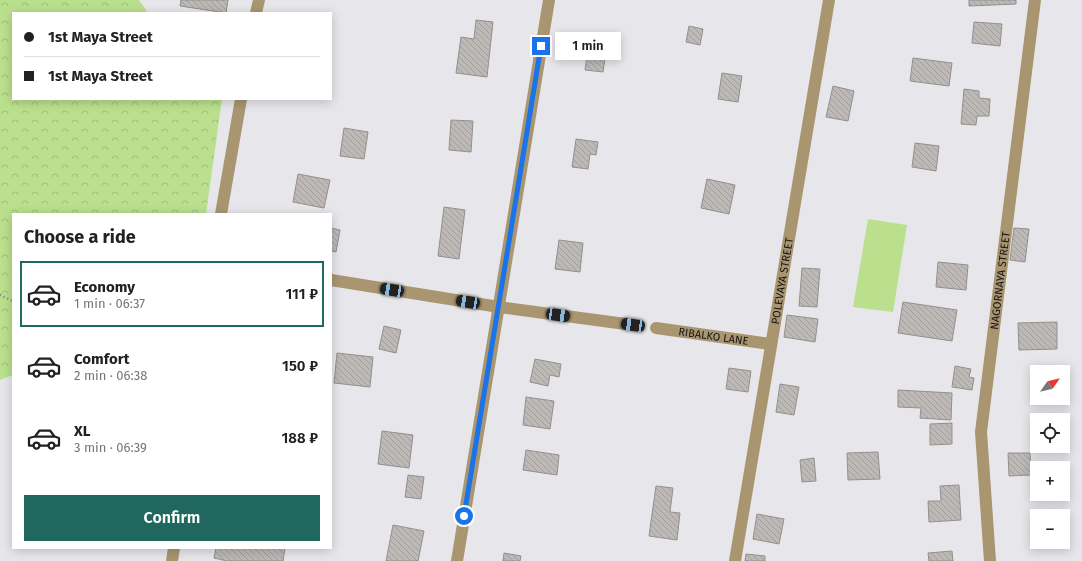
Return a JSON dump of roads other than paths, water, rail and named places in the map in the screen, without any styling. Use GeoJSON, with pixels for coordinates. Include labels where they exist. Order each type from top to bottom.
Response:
{"type":"FeatureCollection","features":[{"type":"Feature","properties":{"kind":"street"},"geometry":{"type":"LineString","coordinates":[[256,12],[259,0]]}},
{"type":"Feature","properties":{"kind":"street"},"geometry":{"type":"LineString","coordinates":[[457,561],[549,0]]}},
{"type":"Feature","properties":{"kind":"street","name":"POLEVAYA STREET"},"geometry":{"type":"LineString","coordinates":[[735,561],[770,344],[829,0]]}},
{"type":"Feature","properties":{"kind":"street","name":"NAGORNAYA STREET"},"geometry":{"type":"LineString","coordinates":[[990,561],[980,432],[1035,0]]}},
{"type":"Feature","properties":{"kind":"street"},"geometry":{"type":"LineString","coordinates":[[221,213],[241,100]]}},
{"type":"Feature","properties":{"kind":"street"},"geometry":{"type":"LineString","coordinates":[[332,280],[499,307],[633,325]]}},
{"type":"Feature","properties":{"kind":"street","name":"RIBALKO LANE"},"geometry":{"type":"LineString","coordinates":[[656,328],[770,344]]}},
{"type":"Feature","properties":{"kind":"street"},"geometry":{"type":"LineString","coordinates":[[172,561],[174,549]]}}]}
